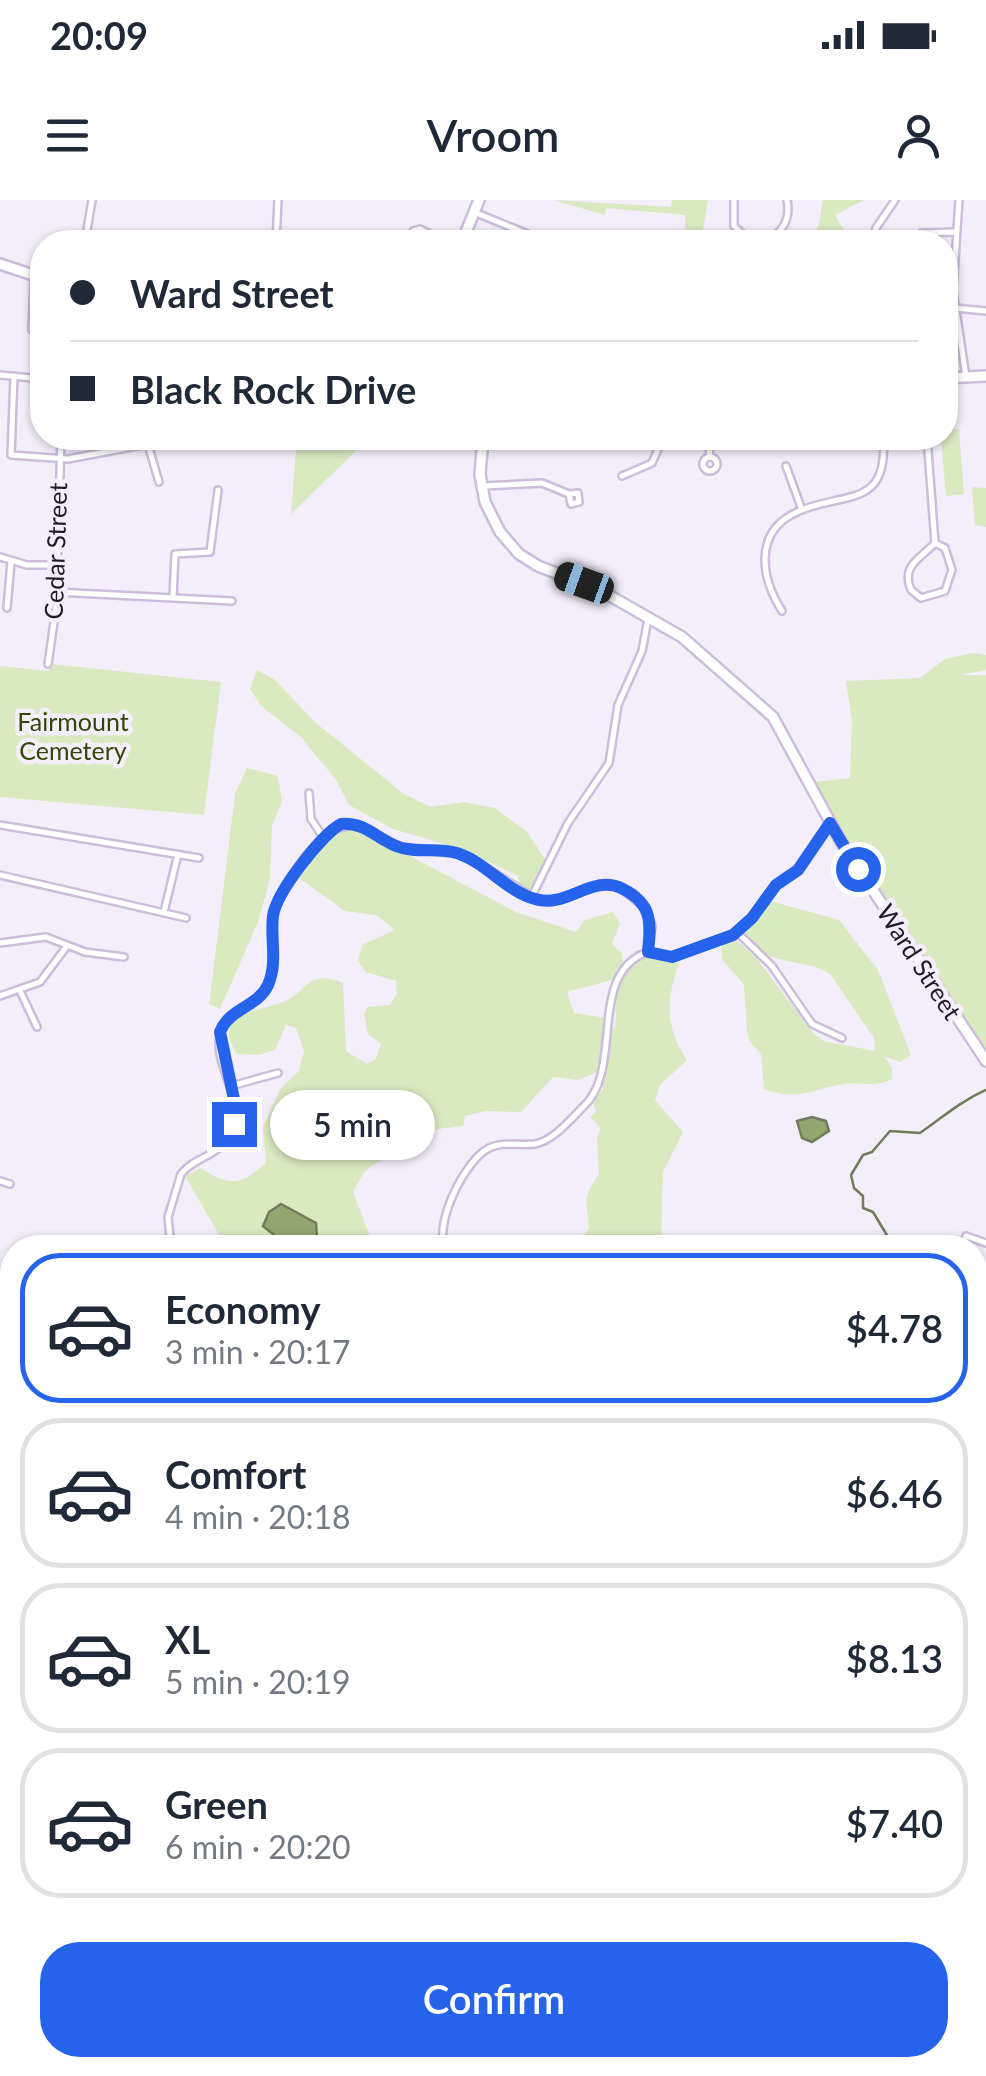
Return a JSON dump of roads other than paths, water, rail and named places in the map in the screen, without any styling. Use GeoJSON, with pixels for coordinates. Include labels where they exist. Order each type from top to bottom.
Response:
{"type":"FeatureCollection","features":[{"type":"Feature","properties":{"kind":"street"},"geometry":{"type":"LineString","coordinates":[[87,230],[92,200]]}},
{"type":"Feature","properties":{"kind":"street"},"geometry":{"type":"LineString","coordinates":[[277,230],[278,200]]}},
{"type":"Feature","properties":{"kind":"street"},"geometry":{"type":"LineString","coordinates":[[467,230],[479,200]]}},
{"type":"Feature","properties":{"kind":"street"},"geometry":{"type":"LineString","coordinates":[[734,200],[731,216],[737,230]]}},
{"type":"Feature","properties":{"kind":"street"},"geometry":{"type":"LineString","coordinates":[[779,230],[787,220],[787,200]]}},
{"type":"Feature","properties":{"kind":"street"},"geometry":{"type":"LineString","coordinates":[[956,230],[959,200]]}},
{"type":"Feature","properties":{"kind":"street"},"geometry":{"type":"LineString","coordinates":[[875,230],[894,201]]}},
{"type":"Feature","properties":{"kind":"street"},"geometry":{"type":"LineString","coordinates":[[474,212],[520,230]]}},
{"type":"Feature","properties":{"kind":"street"},"geometry":{"type":"LineString","coordinates":[[0,264],[30,274]]}},
{"type":"Feature","properties":{"kind":"street"},"geometry":{"type":"LineString","coordinates":[[958,308],[986,311]]}},
{"type":"Feature","properties":{"kind":"street"},"geometry":{"type":"LineString","coordinates":[[958,327],[966,377]]}},
{"type":"Feature","properties":{"kind":"street"},"geometry":{"type":"LineString","coordinates":[[0,375],[30,378]]}},
{"type":"Feature","properties":{"kind":"street"},"geometry":{"type":"LineString","coordinates":[[14,376],[11,455],[59,460],[105,450]]}},
{"type":"Feature","properties":{"kind":"street"},"geometry":{"type":"LineString","coordinates":[[958,377],[986,376]]}},
{"type":"Feature","properties":{"kind":"street","name":"Cedar Street"},"geometry":{"type":"LineString","coordinates":[[48,664],[56,592],[59,450]]}},
{"type":"Feature","properties":{"kind":"street"},"geometry":{"type":"LineString","coordinates":[[150,450],[159,482]]}},
{"type":"Feature","properties":{"kind":"street","name":"Ward Street"},"geometry":{"type":"LineString","coordinates":[[482,450],[481,486],[494,523],[526,559],[598,589],[701,650],[764,706],[786,735],[833,828],[986,1061]]}},
{"type":"Feature","properties":{"kind":"street"},"geometry":{"type":"LineString","coordinates":[[622,476],[652,463],[658,450]]}},
{"type":"Feature","properties":{"kind":"street"},"geometry":{"type":"LineString","coordinates":[[709,450],[710,458]]}},
{"type":"Feature","properties":{"kind":"street"},"geometry":{"type":"LineString","coordinates":[[782,611],[766,580],[765,552],[776,529],[802,510],[848,500],[867,490],[882,467],[883,450]]}},
{"type":"Feature","properties":{"kind":"street"},"geometry":{"type":"LineString","coordinates":[[929,450],[935,543],[949,555],[951,580],[942,594],[922,598],[910,590],[908,572],[912,562],[935,543]]}},
{"type":"Feature","properties":{"kind":"street"},"geometry":{"type":"LineString","coordinates":[[786,466],[802,510]]}},
{"type":"Feature","properties":{"kind":"street"},"geometry":{"type":"LineString","coordinates":[[481,486],[542,483],[569,494]]}},
{"type":"Feature","properties":{"kind":"street"},"geometry":{"type":"LineString","coordinates":[[173,598],[175,554],[210,552],[218,490]]}},
{"type":"Feature","properties":{"kind":"street"},"geometry":{"type":"LineString","coordinates":[[0,557],[56,565]]}},
{"type":"Feature","properties":{"kind":"street"},"geometry":{"type":"LineString","coordinates":[[7,608],[11,561]]}},
{"type":"Feature","properties":{"kind":"street"},"geometry":{"type":"LineString","coordinates":[[56,592],[232,601]]}},
{"type":"Feature","properties":{"kind":"street"},"geometry":{"type":"LineString","coordinates":[[531,898],[568,823],[609,763],[618,706],[642,651],[648,618]]}},
{"type":"Feature","properties":{"kind":"street"},"geometry":{"type":"LineString","coordinates":[[309,793],[311,818],[323,838]]}},
{"type":"Feature","properties":{"kind":"street"},"geometry":{"type":"LineString","coordinates":[[169,1235],[168,1217],[184,1169],[212,1157],[227,1140],[235,1114],[219,1045],[222,1027],[231,1014],[267,987],[273,968],[276,903],[323,838],[341,824],[357,824],[402,848],[458,853],[531,898],[554,901],[600,884],[618,886],[647,909],[652,927],[648,952]]}},
{"type":"Feature","properties":{"kind":"street"},"geometry":{"type":"LineString","coordinates":[[0,826],[200,858]]}},
{"type":"Feature","properties":{"kind":"street"},"geometry":{"type":"LineString","coordinates":[[818,838],[833,828]]}},
{"type":"Feature","properties":{"kind":"street"},"geometry":{"type":"LineString","coordinates":[[444,1235],[442,1218],[480,1154],[496,1146],[545,1140],[597,1094],[616,984],[630,964],[648,952],[672,957],[738,932],[776,885],[798,870],[818,838],[833,828]]}},
{"type":"Feature","properties":{"kind":"street"},"geometry":{"type":"LineString","coordinates":[[164,912],[178,854]]}},
{"type":"Feature","properties":{"kind":"street"},"geometry":{"type":"LineString","coordinates":[[0,874],[186,918]]}},
{"type":"Feature","properties":{"kind":"street"},"geometry":{"type":"LineString","coordinates":[[738,932],[772,966],[812,1024],[842,1038]]}},
{"type":"Feature","properties":{"kind":"street"},"geometry":{"type":"LineString","coordinates":[[0,943],[37,936],[124,958]]}},
{"type":"Feature","properties":{"kind":"street"},"geometry":{"type":"LineString","coordinates":[[0,996],[20,992],[46,978],[67,946]]}},
{"type":"Feature","properties":{"kind":"street"},"geometry":{"type":"LineString","coordinates":[[20,992],[37,1027]]}},
{"type":"Feature","properties":{"kind":"street"},"geometry":{"type":"LineString","coordinates":[[231,1086],[278,1074]]}},
{"type":"Feature","properties":{"kind":"street"},"geometry":{"type":"LineString","coordinates":[[0,1181],[10,1184]]}},
{"type":"Feature","properties":{"kind":"waterway"},"geometry":{"type":"LineString","coordinates":[[887,1235],[873,1212],[863,1208],[863,1196],[854,1188],[851,1175],[863,1155],[872,1152],[890,1131],[920,1133],[986,1090]]}},
{"type":"Feature","properties":{"kind":"park label","name":"Fairmount Cemetery"},"geometry":{"type":"Point","coordinates":[73,736]}}]}
